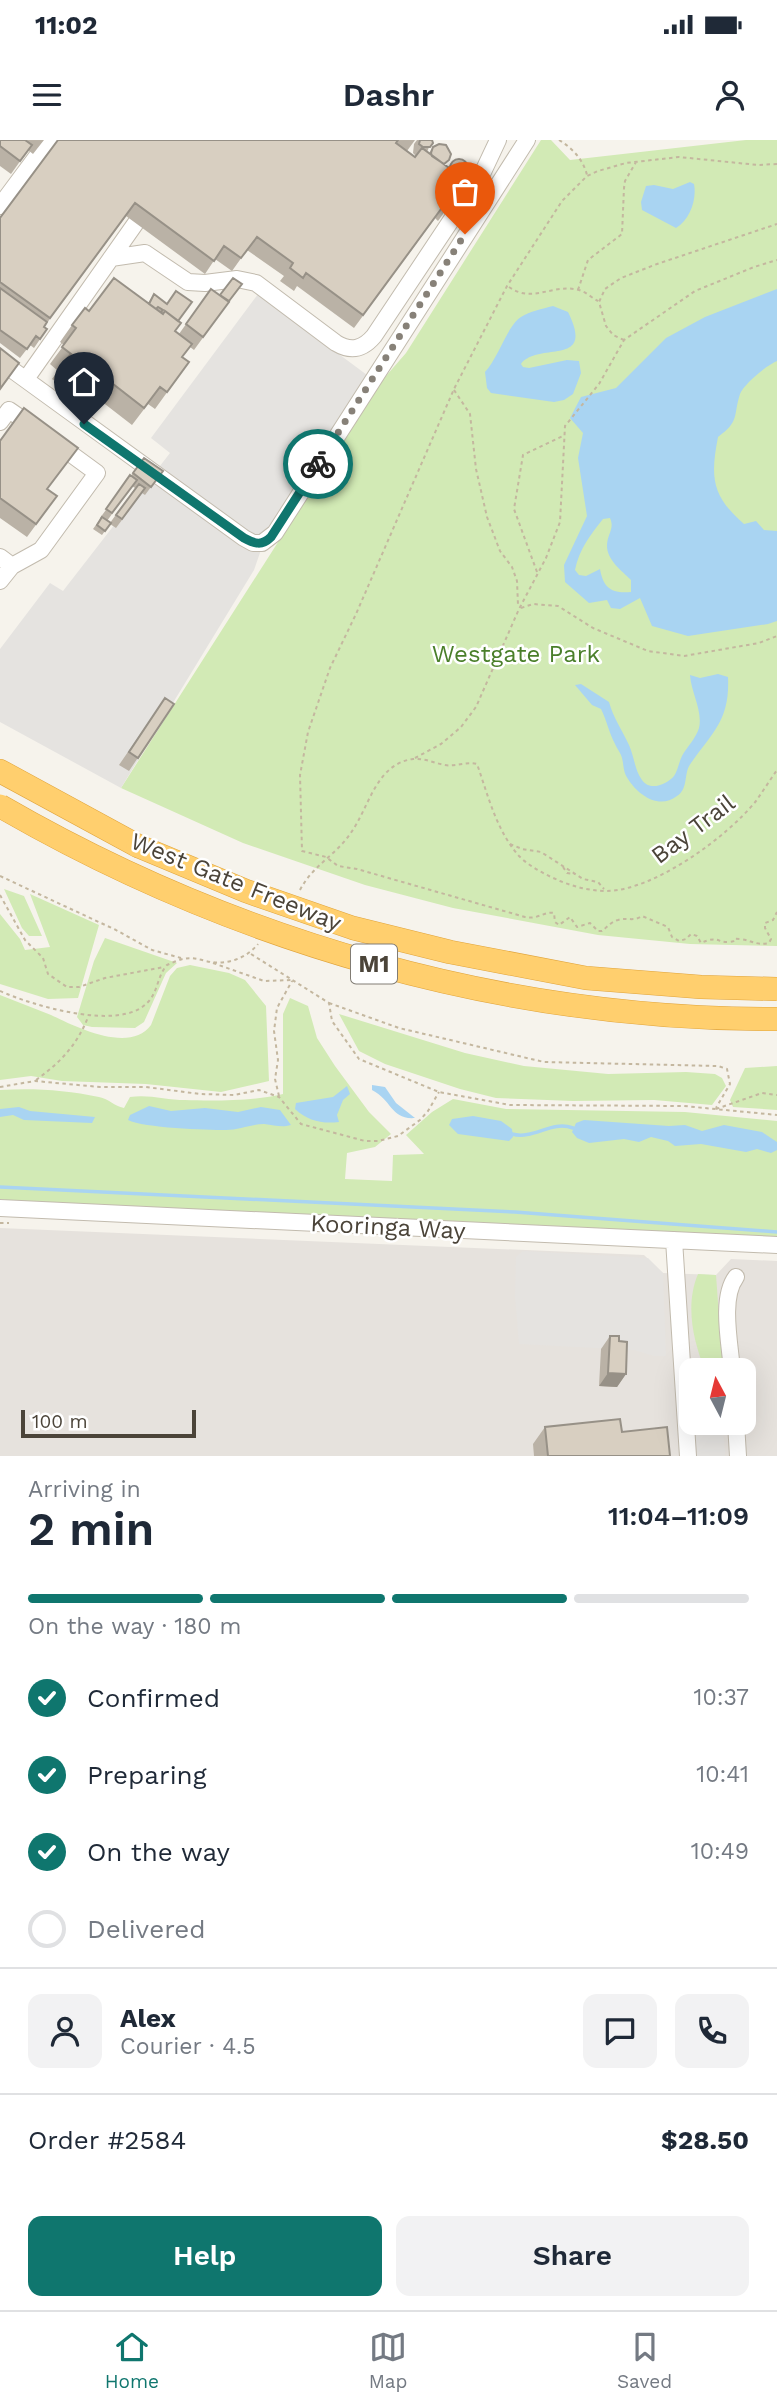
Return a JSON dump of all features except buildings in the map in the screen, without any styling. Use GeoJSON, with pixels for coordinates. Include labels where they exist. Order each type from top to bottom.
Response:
{"type":"FeatureCollection","features":[{"type":"Feature","properties":{"kind":"highway","name":"West Gate Freeway"},"geometry":{"type":"LineString","coordinates":[[0,771],[138,846],[246,891],[353,928],[450,952],[586,978],[701,987],[777,989]]}},
{"type":"Feature","properties":{"kind":"highway","name":"West Gate Freeway"},"geometry":{"type":"LineString","coordinates":[[0,806],[126,873],[235,919],[345,957],[444,982],[582,1008],[699,1018],[777,1019]]}},
{"type":"Feature","properties":{"kind":"street"},"geometry":{"type":"LineString","coordinates":[[0,206],[49,140]]}},
{"type":"Feature","properties":{"kind":"street"},"geometry":{"type":"LineString","coordinates":[[111,258],[145,253],[188,282],[237,279],[256,283],[336,343],[350,349],[357,348],[374,336],[482,174],[498,140]]}},
{"type":"Feature","properties":{"kind":"street"},"geometry":{"type":"LineString","coordinates":[[0,361],[249,541],[260,544],[271,537],[527,140]]}},
{"type":"Feature","properties":{"kind":"street"},"geometry":{"type":"LineString","coordinates":[[26,379],[158,193]]}},
{"type":"Feature","properties":{"kind":"street"},"geometry":{"type":"LineString","coordinates":[[0,422],[9,410],[97,473],[41,550],[6,561],[0,581]]}},
{"type":"Feature","properties":{"kind":"street","name":"Kooringa Way"},"geometry":{"type":"LineString","coordinates":[[0,1208],[777,1245]]}},
{"type":"Feature","properties":{"kind":"street"},"geometry":{"type":"LineString","coordinates":[[674,1240],[688,1456]]}},
{"type":"Feature","properties":{"kind":"street"},"geometry":{"type":"LineString","coordinates":[[731,1358],[727,1301],[730,1286],[736,1277]]}},
{"type":"Feature","properties":{"kind":"street"},"geometry":{"type":"LineString","coordinates":[[737,1435],[738,1456]]}},
{"type":"Feature","properties":{"kind":"path"},"geometry":{"type":"LineString","coordinates":[[559,140],[575,152],[587,176]]}},
{"type":"Feature","properties":{"kind":"path"},"geometry":{"type":"LineString","coordinates":[[777,164],[758,165],[679,158],[636,162],[587,176],[562,201],[507,286],[454,389],[330,668],[308,732],[300,775],[302,851],[326,857],[338,866],[357,869],[525,918],[534,919],[550,912],[555,914],[555,922],[559,925],[570,917],[577,927],[590,923],[598,931],[605,930],[611,923],[621,919],[632,920],[642,916],[668,927],[672,937],[679,941],[691,934],[697,936],[701,943],[708,939],[728,943],[742,939],[769,943],[771,939],[765,923],[773,920],[777,912]]}},
{"type":"Feature","properties":{"kind":"path"},"geometry":{"type":"LineString","coordinates":[[578,290],[589,260],[622,234],[625,181],[636,162]]}},
{"type":"Feature","properties":{"kind":"path"},"geometry":{"type":"LineString","coordinates":[[624,340],[613,335],[606,326],[599,302],[605,289],[621,278],[777,224]]}},
{"type":"Feature","properties":{"kind":"path"},"geometry":{"type":"LineString","coordinates":[[315,867],[354,830],[367,801],[385,774],[401,762],[414,759],[441,744],[461,727],[476,708],[560,522],[565,426],[599,384],[624,340],[695,291],[777,260]]}},
{"type":"Feature","properties":{"kind":"path"},"geometry":{"type":"LineString","coordinates":[[507,286],[518,294],[530,296],[559,288],[578,290],[599,302]]}},
{"type":"Feature","properties":{"kind":"path"},"geometry":{"type":"LineString","coordinates":[[454,389],[470,414],[476,469],[487,517],[500,551],[515,574],[519,609]]}},
{"type":"Feature","properties":{"kind":"path"},"geometry":{"type":"LineString","coordinates":[[537,574],[514,509],[523,455],[564,435]]}},
{"type":"Feature","properties":{"kind":"path"},"geometry":{"type":"LineString","coordinates":[[519,609],[533,604],[558,606],[593,628],[648,651],[684,656],[759,643],[777,636]]}},
{"type":"Feature","properties":{"kind":"path","name":"Bay Trail"},"geometry":{"type":"LineString","coordinates":[[414,759],[455,766],[471,762],[477,764],[498,825],[522,859],[545,875],[578,888],[605,890],[631,886],[654,878],[697,852],[730,827],[755,802],[777,770]]}},
{"type":"Feature","properties":{"kind":"path"},"geometry":{"type":"LineString","coordinates":[[509,844],[541,852],[576,874],[598,882],[605,890]]}},
{"type":"Feature","properties":{"kind":"path"},"geometry":{"type":"LineString","coordinates":[[0,876],[116,930],[152,950],[210,962],[264,981],[292,981]]}},
{"type":"Feature","properties":{"kind":"path"},"geometry":{"type":"LineString","coordinates":[[0,895],[25,940],[43,958],[48,974],[67,987],[79,987],[105,978],[165,967],[182,958]]}},
{"type":"Feature","properties":{"kind":"path"},"geometry":{"type":"LineString","coordinates":[[210,962],[229,962],[250,954],[329,1003],[399,1028],[544,1062],[718,1066],[727,1069],[730,1084],[715,1109]]}},
{"type":"Feature","properties":{"kind":"path"},"geometry":{"type":"LineString","coordinates":[[0,991],[46,1007],[89,1014],[117,1015],[140,1009],[151,999],[165,967]]}},
{"type":"Feature","properties":{"kind":"path"},"geometry":{"type":"LineString","coordinates":[[292,981],[277,1007],[274,1031],[278,1060],[275,1079],[279,1097],[301,1124],[365,1141],[378,1141],[398,1136],[420,1120],[439,1092]]}},
{"type":"Feature","properties":{"kind":"path"},"geometry":{"type":"LineString","coordinates":[[329,1003],[332,1021],[359,1059],[439,1092],[510,1105],[618,1104],[777,1115]]}},
{"type":"Feature","properties":{"kind":"path"},"geometry":{"type":"LineString","coordinates":[[34,1081],[57,1065],[80,1038],[89,1014]]}},
{"type":"Feature","properties":{"kind":"path"},"geometry":{"type":"LineString","coordinates":[[0,1087],[34,1081],[100,1087],[146,1087],[200,1094],[234,1095],[259,1090],[279,1097]]}},
{"type":"Feature","properties":{"kind":"path"},"geometry":{"type":"LineString","coordinates":[[715,1109],[762,1093],[777,1095]]}},
{"type":"Feature","properties":{"kind":"path"},"geometry":{"type":"LineString","coordinates":[[0,1223],[13,1223]]}},
{"type":"Feature","properties":{"kind":"shaded area"},"geometry":{"type":"Polygon","coordinates":[[[258,294],[367,375],[269,527],[254,570],[121,788],[0,722],[0,649],[50,583],[63,591],[170,453],[151,438],[258,294]]]}},
{"type":"Feature","properties":{"kind":"shaded area"},"geometry":{"type":"Polygon","coordinates":[[[0,1228],[644,1255],[663,1273],[716,1275],[731,1259],[777,1261],[777,1456],[0,1456],[0,1228]]]}},
{"type":"Feature","properties":{"kind":"shaded area"},"geometry":{"type":"Polygon","coordinates":[[[523,1251],[648,1258],[663,1273],[666,1356],[654,1356],[634,1350],[519,1344],[515,1297],[516,1257],[523,1251]]]}},
{"type":"Feature","properties":{"kind":"shaded area"},"geometry":{"type":"Polygon","coordinates":[[[694,1435],[723,1435],[725,1456],[695,1456],[694,1435]]]}},
{"type":"Feature","properties":{"kind":"green space","name":"Westgate Park"},"geometry":{"type":"Polygon","coordinates":[[[541,140],[551,140],[570,160],[746,140],[777,140],[777,946],[690,944],[598,935],[453,908],[365,885],[243,843],[121,788],[379,384],[406,353],[541,140]]]}},
{"type":"Feature","properties":{"kind":"green space"},"geometry":{"type":"Polygon","coordinates":[[[4,889],[24,896],[42,936],[29,936],[22,928],[4,889]]]}},
{"type":"Feature","properties":{"kind":"green space"},"geometry":{"type":"Polygon","coordinates":[[[30,894],[99,925],[78,998],[48,999],[0,984],[0,914],[20,939],[25,950],[50,947],[30,894]]]}},
{"type":"Feature","properties":{"kind":"green space"},"geometry":{"type":"Polygon","coordinates":[[[105,938],[177,963],[166,973],[144,1022],[135,1028],[92,1027],[83,1025],[77,1017],[94,961],[105,938]]]}},
{"type":"Feature","properties":{"kind":"green space"},"geometry":{"type":"Polygon","coordinates":[[[190,965],[229,973],[245,980],[266,1006],[269,1081],[221,1092],[146,1084],[62,1081],[31,1076],[0,1080],[0,995],[88,1031],[117,1038],[130,1037],[142,1033],[151,1025],[170,976],[177,968],[190,965]]]}},
{"type":"Feature","properties":{"kind":"green space"},"geometry":{"type":"Polygon","coordinates":[[[290,998],[308,1006],[317,1038],[335,1066],[369,1112],[391,1134],[375,1147],[347,1153],[345,1179],[392,1181],[393,1155],[424,1154],[406,1135],[432,1112],[453,1099],[506,1109],[685,1112],[777,1121],[777,1239],[0,1199],[0,1090],[38,1089],[74,1093],[103,1098],[124,1108],[130,1097],[137,1096],[221,1100],[283,1094],[283,1014],[290,998]]]}},
{"type":"Feature","properties":{"kind":"green space"},"geometry":{"type":"Polygon","coordinates":[[[339,1014],[465,1053],[524,1066],[608,1074],[715,1074],[722,1078],[726,1086],[712,1105],[654,1100],[496,1098],[385,1064],[359,1051],[339,1014]]]}},
{"type":"Feature","properties":{"kind":"green space"},"geometry":{"type":"Polygon","coordinates":[[[777,1066],[777,1110],[733,1107],[730,1100],[745,1068],[777,1066]]]}},
{"type":"Feature","properties":{"kind":"green space"},"geometry":{"type":"Polygon","coordinates":[[[698,1274],[716,1275],[722,1358],[701,1358],[692,1322],[694,1286],[698,1274]]]}},
{"type":"Feature","properties":{"kind":"water"},"geometry":{"type":"Polygon","coordinates":[[[690,182],[694,184],[695,190],[693,202],[689,215],[676,228],[642,210],[641,202],[646,186],[673,189],[690,182]]]}},
{"type":"Feature","properties":{"kind":"water"},"geometry":{"type":"Polygon","coordinates":[[[777,289],[777,361],[756,375],[742,390],[733,422],[718,437],[714,475],[725,504],[744,524],[756,521],[764,530],[777,531],[777,621],[688,636],[652,626],[640,598],[620,609],[611,608],[607,600],[589,603],[565,582],[564,565],[587,516],[578,458],[583,433],[570,418],[581,397],[616,388],[666,338],[705,317],[777,289]],[[610,518],[603,519],[594,531],[582,549],[575,570],[579,575],[586,576],[600,569],[609,588],[618,592],[631,592],[631,580],[609,556],[607,542],[610,518]]]}},
{"type":"Feature","properties":{"kind":"water"},"geometry":{"type":"Polygon","coordinates":[[[553,306],[568,312],[575,329],[575,341],[570,347],[529,357],[521,364],[529,368],[567,360],[579,361],[581,373],[573,394],[554,402],[491,393],[487,388],[485,372],[511,327],[525,315],[553,306]]]}},
{"type":"Feature","properties":{"kind":"water"},"geometry":{"type":"Polygon","coordinates":[[[718,674],[728,677],[726,704],[719,724],[689,767],[681,793],[663,802],[650,799],[632,785],[625,774],[621,756],[601,709],[592,705],[575,685],[581,684],[609,702],[640,776],[645,784],[654,786],[667,782],[674,776],[682,756],[699,728],[699,715],[690,675],[700,678],[718,674]]]}},
{"type":"Feature","properties":{"kind":"water"},"geometry":{"type":"Polygon","coordinates":[[[372,1085],[385,1087],[396,1103],[415,1118],[396,1113],[372,1090],[372,1085]]]}},
{"type":"Feature","properties":{"kind":"water"},"geometry":{"type":"Polygon","coordinates":[[[347,1086],[350,1094],[343,1100],[337,1115],[339,1122],[316,1121],[295,1109],[296,1103],[333,1097],[347,1086]]]}},
{"type":"Feature","properties":{"kind":"water"},"geometry":{"type":"Polygon","coordinates":[[[149,1106],[171,1111],[205,1108],[238,1112],[261,1107],[280,1110],[291,1125],[264,1124],[231,1130],[204,1130],[161,1127],[128,1120],[130,1115],[149,1106]]]}},
{"type":"Feature","properties":{"kind":"water"},"geometry":{"type":"Polygon","coordinates":[[[19,1107],[30,1111],[95,1117],[92,1123],[24,1120],[13,1115],[0,1117],[0,1109],[19,1107]]]}},
{"type":"Feature","properties":{"kind":"water"},"geometry":{"type":"Polygon","coordinates":[[[473,1116],[501,1121],[512,1129],[513,1137],[509,1141],[458,1134],[449,1125],[452,1119],[473,1116]]]}},
{"type":"Feature","properties":{"kind":"water"},"geometry":{"type":"Polygon","coordinates":[[[584,1120],[685,1125],[702,1131],[724,1125],[762,1132],[777,1142],[777,1150],[771,1153],[757,1149],[746,1152],[701,1144],[675,1146],[668,1141],[651,1137],[639,1142],[624,1139],[589,1143],[577,1138],[572,1132],[576,1123],[584,1120]]]}},
{"type":"Feature","properties":{"kind":"waterway"},"geometry":{"type":"LineString","coordinates":[[512,1134],[528,1134],[557,1126],[573,1128]]}},
{"type":"Feature","properties":{"kind":"waterway"},"geometry":{"type":"LineString","coordinates":[[0,1187],[515,1212],[777,1232]]}},
{"type":"Feature","properties":{"kind":"way so far"},"geometry":{"type":"LineString","coordinates":[[318,464],[465,234]]}},
{"type":"Feature","properties":{"kind":"route"},"geometry":{"type":"LineString","coordinates":[[84,424],[244,538],[257,544],[264,543],[271,537],[318,464]]}}]}
